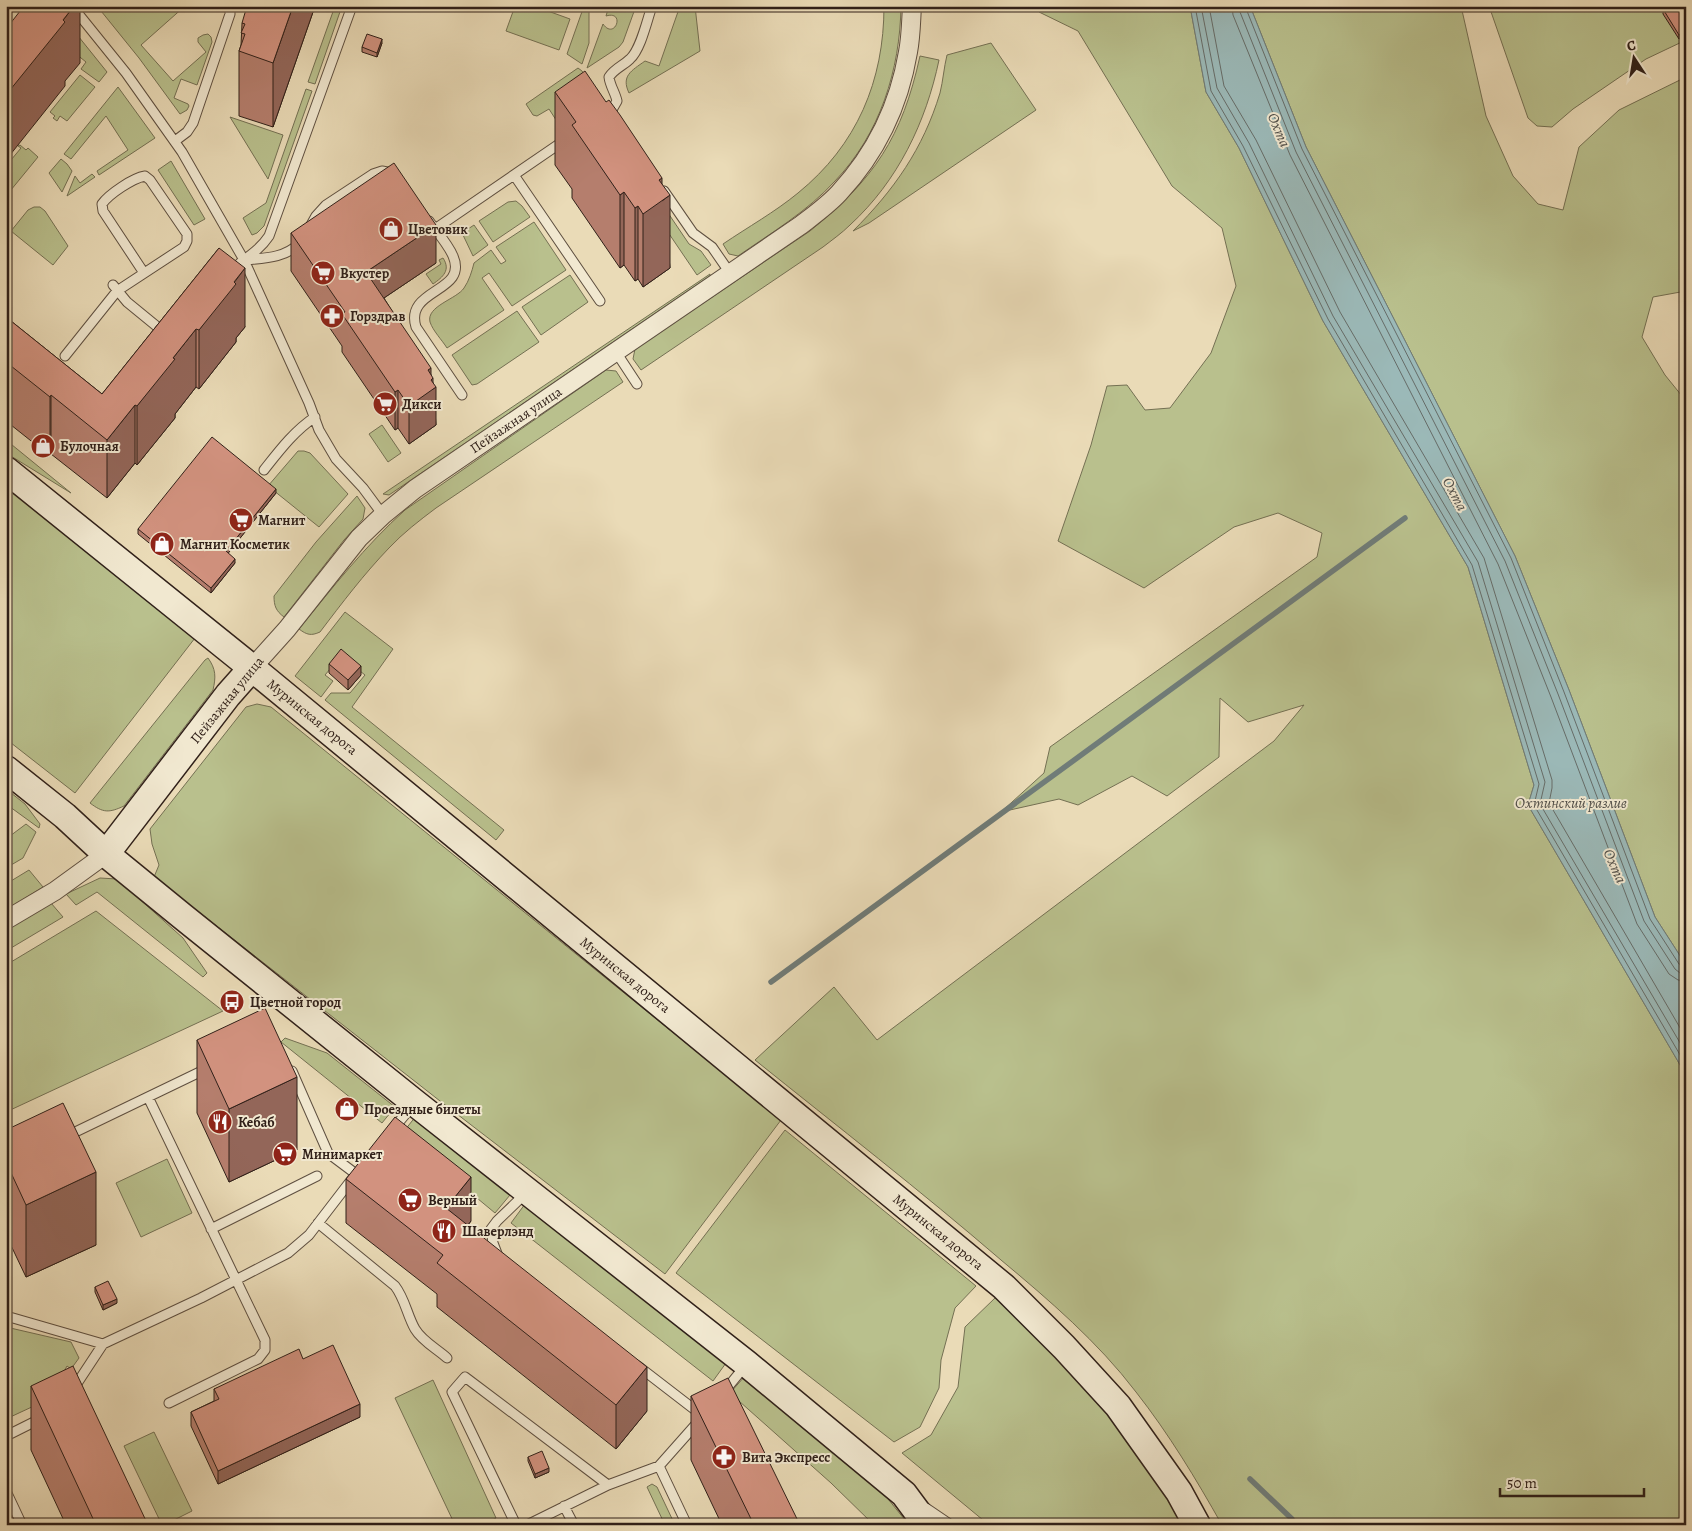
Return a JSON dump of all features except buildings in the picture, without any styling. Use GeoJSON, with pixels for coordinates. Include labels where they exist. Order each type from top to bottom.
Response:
{"type":"FeatureCollection","features":[{"type":"Feature","properties":{"kind":"street","name":"Пейзажная улица"},"geometry":{"type":"LineString","coordinates":[[106,854],[228,696],[287,629],[359,538],[383,515],[415,489],[801,225],[838,194],[872,153],[889,120],[901,86],[909,50],[912,6]]}},
{"type":"Feature","properties":{"kind":"street","name":"Муринская дорога"},"geometry":{"type":"LineString","coordinates":[[6,470],[252,668],[1004,1287],[1064,1347],[1118,1406],[1178,1492],[1196,1525]]}},
{"type":"Feature","properties":{"kind":"street"},"geometry":{"type":"LineString","coordinates":[[6,769],[65,816],[106,854],[415,1103],[747,1364],[904,1494],[927,1525]]}},
{"type":"Feature","properties":{"kind":"street"},"geometry":{"type":"LineString","coordinates":[[6,920],[55,891],[106,854]]}},
{"type":"Feature","properties":{"kind":"lane"},"geometry":{"type":"LineString","coordinates":[[72,6],[120,65],[175,141],[244,260],[319,430],[336,459],[363,488],[383,515]]}},
{"type":"Feature","properties":{"kind":"lane"},"geometry":{"type":"LineString","coordinates":[[175,141],[193,123],[230,14],[230,6]]}},
{"type":"Feature","properties":{"kind":"lane"},"geometry":{"type":"LineString","coordinates":[[234,266],[264,244],[269,236],[352,6]]}},
{"type":"Feature","properties":{"kind":"lane"},"geometry":{"type":"LineString","coordinates":[[596,119],[613,108],[617,101],[616,93],[610,85],[609,77],[613,70],[630,59],[636,52],[652,6]]}},
{"type":"Feature","properties":{"kind":"lane"},"geometry":{"type":"LineString","coordinates":[[609,110],[614,119]]}},
{"type":"Feature","properties":{"kind":"lane"},"geometry":{"type":"LineString","coordinates":[[435,228],[576,133]]}},
{"type":"Feature","properties":{"kind":"lane"},"geometry":{"type":"LineString","coordinates":[[244,260],[273,257],[291,252],[300,243],[316,216],[326,205],[373,174],[382,171],[392,172],[400,178]]}},
{"type":"Feature","properties":{"kind":"lane"},"geometry":{"type":"LineString","coordinates":[[514,174],[600,301]]}},
{"type":"Feature","properties":{"kind":"lane"},"geometry":{"type":"LineString","coordinates":[[65,356],[115,288],[144,273],[184,247],[188,241],[187,234],[150,180],[145,176],[138,177],[106,198],[102,204],[103,211],[144,273]]}},
{"type":"Feature","properties":{"kind":"lane"},"geometry":{"type":"LineString","coordinates":[[659,184],[693,233],[712,247],[730,273]]}},
{"type":"Feature","properties":{"kind":"lane"},"geometry":{"type":"LineString","coordinates":[[425,214],[453,256],[456,265],[454,275],[448,283],[420,302],[415,309],[413,318],[416,327],[462,395]]}},
{"type":"Feature","properties":{"kind":"lane"},"geometry":{"type":"LineString","coordinates":[[115,288],[127,302],[163,325],[154,336]]}},
{"type":"Feature","properties":{"kind":"lane"},"geometry":{"type":"LineString","coordinates":[[616,352],[637,384]]}},
{"type":"Feature","properties":{"kind":"lane"},"geometry":{"type":"LineString","coordinates":[[264,470],[292,436],[314,417]]}},
{"type":"Feature","properties":{"kind":"lane"},"geometry":{"type":"LineString","coordinates":[[59,1140],[215,1065]]}},
{"type":"Feature","properties":{"kind":"lane"},"geometry":{"type":"LineString","coordinates":[[71,1394],[102,1344],[288,1253],[309,1235],[359,1171],[328,1152],[291,1069]]}},
{"type":"Feature","properties":{"kind":"lane"},"geometry":{"type":"LineString","coordinates":[[148,1097],[265,1340],[265,1350],[258,1359],[169,1403]]}},
{"type":"Feature","properties":{"kind":"lane"},"geometry":{"type":"LineString","coordinates":[[388,1135],[415,1103]]}},
{"type":"Feature","properties":{"kind":"lane"},"geometry":{"type":"LineString","coordinates":[[211,1229],[317,1176]]}},
{"type":"Feature","properties":{"kind":"lane"},"geometry":{"type":"LineString","coordinates":[[506,1264],[498,1258],[491,1229],[528,1192]]}},
{"type":"Feature","properties":{"kind":"lane"},"geometry":{"type":"LineString","coordinates":[[318,1223],[395,1286],[401,1294],[414,1328],[420,1336],[447,1358]]}},
{"type":"Feature","properties":{"kind":"lane"},"geometry":{"type":"LineString","coordinates":[[6,1316],[102,1344]]}},
{"type":"Feature","properties":{"kind":"lane"},"geometry":{"type":"LineString","coordinates":[[632,1361],[709,1410]]}},
{"type":"Feature","properties":{"kind":"lane"},"geometry":{"type":"LineString","coordinates":[[527,1525],[608,1485],[659,1466],[747,1364]]}},
{"type":"Feature","properties":{"kind":"lane"},"geometry":{"type":"LineString","coordinates":[[516,1525],[452,1392],[465,1377],[608,1485]]}},
{"type":"Feature","properties":{"kind":"lane"},"geometry":{"type":"LineString","coordinates":[[6,1436],[47,1415]]}},
{"type":"Feature","properties":{"kind":"lane"},"geometry":{"type":"LineString","coordinates":[[659,1466],[687,1525]]}},
{"type":"Feature","properties":{"kind":"lane"},"geometry":{"type":"LineString","coordinates":[[6,1491],[22,1525]]}},
{"type":"Feature","properties":{"kind":"lane"},"geometry":{"type":"LineString","coordinates":[[904,1494],[951,1525]]}},
{"type":"Feature","properties":{"kind":"lane"},"geometry":{"type":"LineString","coordinates":[[564,1506],[574,1525]]}},
{"type":"Feature","properties":{"kind":"green space"},"geometry":{"type":"Polygon","coordinates":[[[54,6],[107,72],[99,82],[81,69],[86,62],[50,33],[54,6]]]}},
{"type":"Feature","properties":{"kind":"green space"},"geometry":{"type":"Polygon","coordinates":[[[97,6],[185,6],[141,45],[173,81],[206,52],[198,42],[198,38],[208,34],[211,37],[212,42],[197,85],[181,79],[174,98],[188,104],[187,110],[180,114],[139,58],[97,6]]]}},
{"type":"Feature","properties":{"kind":"green space"},"geometry":{"type":"Polygon","coordinates":[[[335,6],[342,6],[315,84],[308,82],[335,6]]]}},
{"type":"Feature","properties":{"kind":"green space"},"geometry":{"type":"Polygon","coordinates":[[[515,6],[534,6],[570,19],[559,50],[506,31],[515,6]]]}},
{"type":"Feature","properties":{"kind":"green space"},"geometry":{"type":"Polygon","coordinates":[[[584,6],[589,6],[589,43],[582,64],[567,54],[584,6]]]}},
{"type":"Feature","properties":{"kind":"green space"},"geometry":{"type":"Polygon","coordinates":[[[609,6],[636,6],[623,42],[619,47],[587,68],[603,24],[611,29],[616,24],[616,17],[612,15],[606,16],[609,6]]]}},
{"type":"Feature","properties":{"kind":"green space"},"geometry":{"type":"Polygon","coordinates":[[[680,6],[695,6],[700,51],[629,93],[626,82],[632,71],[645,61],[659,66],[680,6]]]}},
{"type":"Feature","properties":{"kind":"green space"},"geometry":{"type":"Polygon","coordinates":[[[884,6],[901,6],[897,54],[884,100],[864,143],[851,163],[813,202],[738,256],[729,254],[723,244],[798,193],[819,174],[851,133],[863,110],[879,60],[883,34],[884,6]]]}},
{"type":"Feature","properties":{"kind":"green space"},"geometry":{"type":"Polygon","coordinates":[[[1039,6],[1190,6],[1206,92],[1239,148],[1323,321],[1468,567],[1534,785],[1528,805],[1686,1075],[1686,1525],[1222,1525],[1160,1424],[1106,1356],[1089,1339],[1055,1306],[971,1234],[755,1060],[834,987],[877,1040],[1274,741],[1304,705],[1248,722],[1220,698],[1219,757],[1167,796],[1132,776],[1078,805],[1059,799],[1001,812],[1044,773],[1050,747],[1317,557],[1322,533],[1278,513],[1234,527],[1144,588],[1058,541],[1091,445],[1107,386],[1127,385],[1145,410],[1170,408],[1211,353],[1236,286],[1222,228],[1172,186],[1078,31],[1039,12],[1039,6]]]}},
{"type":"Feature","properties":{"kind":"green space"},"geometry":{"type":"Polygon","coordinates":[[[1250,6],[1461,6],[1486,116],[1513,176],[1538,204],[1563,210],[1579,147],[1619,110],[1686,77],[1686,291],[1653,297],[1642,337],[1665,375],[1686,401],[1686,965],[1655,917],[1569,690],[1515,556],[1306,147],[1250,6]]]}},
{"type":"Feature","properties":{"kind":"green space"},"geometry":{"type":"Polygon","coordinates":[[[1489,6],[1686,6],[1686,40],[1646,59],[1573,109],[1552,127],[1537,126],[1528,118],[1489,6]]]}},
{"type":"Feature","properties":{"kind":"green space"},"geometry":{"type":"Polygon","coordinates":[[[991,43],[1036,110],[869,223],[853,231],[894,184],[916,150],[940,93],[947,55],[991,43]]]}},
{"type":"Feature","properties":{"kind":"green space"},"geometry":{"type":"Polygon","coordinates":[[[920,56],[939,60],[926,106],[918,128],[896,170],[867,208],[847,228],[823,247],[641,370],[633,359],[635,349],[810,231],[852,193],[882,155],[894,134],[913,85],[920,56]]]}},
{"type":"Feature","properties":{"kind":"green space"},"geometry":{"type":"Polygon","coordinates":[[[578,68],[603,102],[558,123],[549,109],[537,116],[533,115],[526,104],[578,68]]]}},
{"type":"Feature","properties":{"kind":"green space"},"geometry":{"type":"Polygon","coordinates":[[[80,75],[95,87],[67,121],[60,116],[57,121],[50,112],[80,75]]]}},
{"type":"Feature","properties":{"kind":"green space"},"geometry":{"type":"Polygon","coordinates":[[[118,87],[155,138],[99,175],[97,171],[128,150],[106,116],[71,159],[64,154],[118,87]]]}},
{"type":"Feature","properties":{"kind":"green space"},"geometry":{"type":"Polygon","coordinates":[[[306,89],[312,91],[264,226],[252,235],[243,218],[266,203],[306,89]]]}},
{"type":"Feature","properties":{"kind":"green space"},"geometry":{"type":"Polygon","coordinates":[[[230,117],[283,135],[268,179],[230,117]]]}},
{"type":"Feature","properties":{"kind":"green space"},"geometry":{"type":"Polygon","coordinates":[[[598,129],[614,133],[689,244],[701,251],[711,265],[697,275],[598,129]]]}},
{"type":"Feature","properties":{"kind":"green space"},"geometry":{"type":"Polygon","coordinates":[[[20,145],[26,150],[28,148],[38,157],[6,196],[6,166],[21,148],[18,146],[20,145]]]}},
{"type":"Feature","properties":{"kind":"green space"},"geometry":{"type":"Polygon","coordinates":[[[61,159],[72,171],[62,192],[49,173],[61,159]]]}},
{"type":"Feature","properties":{"kind":"green space"},"geometry":{"type":"Polygon","coordinates":[[[171,161],[205,219],[194,225],[158,170],[171,161]]]}},
{"type":"Feature","properties":{"kind":"green space"},"geometry":{"type":"Polygon","coordinates":[[[92,174],[95,177],[67,196],[75,176],[80,183],[92,174]]]}},
{"type":"Feature","properties":{"kind":"green space"},"geometry":{"type":"Polygon","coordinates":[[[516,201],[530,217],[493,242],[479,221],[508,202],[516,201]]]}},
{"type":"Feature","properties":{"kind":"green space"},"geometry":{"type":"Polygon","coordinates":[[[40,207],[45,211],[68,246],[53,265],[11,231],[28,210],[40,207]]]}},
{"type":"Feature","properties":{"kind":"green space"},"geometry":{"type":"Polygon","coordinates":[[[534,222],[566,270],[512,306],[489,273],[482,278],[504,310],[447,348],[430,322],[430,316],[433,311],[464,288],[474,263],[491,250],[501,264],[506,261],[496,247],[534,222]]]}},
{"type":"Feature","properties":{"kind":"green space"},"geometry":{"type":"Polygon","coordinates":[[[474,225],[488,245],[473,256],[463,235],[465,231],[474,225]]]}},
{"type":"Feature","properties":{"kind":"green space"},"geometry":{"type":"Polygon","coordinates":[[[443,258],[446,266],[445,273],[433,284],[426,274],[441,264],[439,260],[443,258]]]}},
{"type":"Feature","properties":{"kind":"green space"},"geometry":{"type":"Polygon","coordinates":[[[710,274],[710,276],[389,495],[383,494],[710,274]]]}},
{"type":"Feature","properties":{"kind":"green space"},"geometry":{"type":"Polygon","coordinates":[[[570,275],[588,302],[541,335],[522,307],[570,275]]]}},
{"type":"Feature","properties":{"kind":"green space"},"geometry":{"type":"Polygon","coordinates":[[[517,311],[539,342],[477,384],[472,385],[452,355],[517,311]]]}},
{"type":"Feature","properties":{"kind":"green space"},"geometry":{"type":"Polygon","coordinates":[[[606,370],[616,371],[623,382],[436,508],[412,527],[394,542],[371,568],[320,632],[309,634],[299,629],[363,552],[405,510],[606,370]]]}},
{"type":"Feature","properties":{"kind":"green space"},"geometry":{"type":"Polygon","coordinates":[[[382,425],[401,453],[388,462],[369,434],[382,425]]]}},
{"type":"Feature","properties":{"kind":"green space"},"geometry":{"type":"Polygon","coordinates":[[[6,440],[71,493],[6,453],[6,440]]]}},
{"type":"Feature","properties":{"kind":"green space"},"geometry":{"type":"Polygon","coordinates":[[[298,451],[310,453],[348,494],[319,527],[268,486],[298,451]]]}},
{"type":"Feature","properties":{"kind":"green space"},"geometry":{"type":"Polygon","coordinates":[[[6,486],[195,638],[75,793],[6,739],[6,486]]]}},
{"type":"Feature","properties":{"kind":"green space"},"geometry":{"type":"Polygon","coordinates":[[[357,496],[365,508],[363,519],[344,540],[284,617],[276,608],[274,596],[316,542],[357,496]]]}},
{"type":"Feature","properties":{"kind":"green space"},"geometry":{"type":"Polygon","coordinates":[[[345,612],[393,649],[352,707],[504,830],[496,840],[325,700],[331,693],[350,693],[365,675],[341,656],[325,675],[333,681],[321,697],[295,676],[345,612]]]}},
{"type":"Feature","properties":{"kind":"green space"},"geometry":{"type":"Polygon","coordinates":[[[208,658],[215,673],[213,690],[124,806],[106,811],[90,803],[205,660],[208,658]]]}},
{"type":"Feature","properties":{"kind":"green space"},"geometry":{"type":"Polygon","coordinates":[[[257,704],[271,707],[781,1120],[665,1274],[154,877],[159,865],[152,844],[150,829],[246,707],[257,704]]]}},
{"type":"Feature","properties":{"kind":"green space"},"geometry":{"type":"Polygon","coordinates":[[[6,789],[25,804],[40,824],[39,828],[6,804],[6,789]]]}},
{"type":"Feature","properties":{"kind":"green space"},"geometry":{"type":"Polygon","coordinates":[[[26,824],[36,832],[23,858],[6,868],[6,839],[26,824]]]}},
{"type":"Feature","properties":{"kind":"green space"},"geometry":{"type":"Polygon","coordinates":[[[29,870],[43,887],[6,910],[6,884],[29,870]]]}},
{"type":"Feature","properties":{"kind":"green space"},"geometry":{"type":"Polygon","coordinates":[[[100,878],[117,879],[183,938],[207,973],[203,977],[97,892],[76,905],[66,894],[100,878]]]}},
{"type":"Feature","properties":{"kind":"green space"},"geometry":{"type":"Polygon","coordinates":[[[51,903],[63,917],[6,951],[6,930],[51,903]]]}},
{"type":"Feature","properties":{"kind":"green space"},"geometry":{"type":"Polygon","coordinates":[[[96,911],[223,1011],[6,1112],[6,965],[96,911]]]}},
{"type":"Feature","properties":{"kind":"green space"},"geometry":{"type":"Polygon","coordinates":[[[285,1038],[327,1053],[395,1107],[382,1123],[281,1042],[285,1038]]]}},
{"type":"Feature","properties":{"kind":"green space"},"geometry":{"type":"Polygon","coordinates":[[[416,1116],[510,1195],[495,1213],[401,1135],[416,1116]]]}},
{"type":"Feature","properties":{"kind":"green space"},"geometry":{"type":"Polygon","coordinates":[[[785,1130],[976,1286],[955,1308],[941,1360],[939,1388],[920,1427],[894,1442],[676,1273],[785,1130]]]}},
{"type":"Feature","properties":{"kind":"green space"},"geometry":{"type":"Polygon","coordinates":[[[167,1159],[192,1213],[141,1237],[116,1183],[167,1159]]]}},
{"type":"Feature","properties":{"kind":"green space"},"geometry":{"type":"Polygon","coordinates":[[[525,1204],[726,1363],[713,1381],[511,1223],[525,1204]]]}},
{"type":"Feature","properties":{"kind":"green space"},"geometry":{"type":"Polygon","coordinates":[[[995,1298],[1057,1356],[1136,1446],[1183,1525],[989,1525],[902,1453],[931,1435],[958,1387],[965,1327],[995,1298]]]}},
{"type":"Feature","properties":{"kind":"green space"},"geometry":{"type":"Polygon","coordinates":[[[6,1327],[71,1342],[79,1358],[71,1369],[67,1366],[49,1399],[6,1419],[6,1327]]]}},
{"type":"Feature","properties":{"kind":"green space"},"geometry":{"type":"Polygon","coordinates":[[[745,1376],[876,1484],[909,1525],[874,1525],[831,1483],[730,1393],[745,1376]]]}},
{"type":"Feature","properties":{"kind":"green space"},"geometry":{"type":"Polygon","coordinates":[[[433,1380],[496,1518],[483,1525],[455,1525],[395,1398],[433,1380]]]}},
{"type":"Feature","properties":{"kind":"green space"},"geometry":{"type":"Polygon","coordinates":[[[154,1432],[192,1511],[164,1525],[162,1525],[124,1446],[154,1432]]]}},
{"type":"Feature","properties":{"kind":"green space"},"geometry":{"type":"Polygon","coordinates":[[[652,1484],[657,1487],[675,1525],[665,1525],[647,1487],[652,1484]]]}},
{"type":"Feature","properties":{"kind":"water","name":"Охтинский разлив"},"geometry":{"type":"Polygon","coordinates":[[[1190,6],[1250,6],[1306,147],[1515,556],[1569,690],[1655,917],[1686,965],[1686,1075],[1528,805],[1534,785],[1468,567],[1323,321],[1239,148],[1206,92],[1190,6]]]}},
{"type":"Feature","properties":{"kind":"waterway"},"geometry":{"type":"LineString","coordinates":[[771,982],[1405,518]]}},
{"type":"Feature","properties":{"kind":"waterway"},"geometry":{"type":"LineString","coordinates":[[1250,1479],[1292,1519],[1293,1525]]}},
{"type":"Feature","properties":{"kind":"place","name":"Цветовик"},"geometry":{"type":"Point","coordinates":[391,229]}},
{"type":"Feature","properties":{"kind":"place","name":"Вкустер"},"geometry":{"type":"Point","coordinates":[323,273]}},
{"type":"Feature","properties":{"kind":"place","name":"Горздрав"},"geometry":{"type":"Point","coordinates":[332,316]}},
{"type":"Feature","properties":{"kind":"place","name":"Дикси"},"geometry":{"type":"Point","coordinates":[385,404]}},
{"type":"Feature","properties":{"kind":"place","name":"Булочная"},"geometry":{"type":"Point","coordinates":[43,446]}},
{"type":"Feature","properties":{"kind":"place","name":"Магнит"},"geometry":{"type":"Point","coordinates":[241,520]}},
{"type":"Feature","properties":{"kind":"place","name":"Магнит Косметик"},"geometry":{"type":"Point","coordinates":[162,544]}},
{"type":"Feature","properties":{"kind":"place","name":"Цветной город"},"geometry":{"type":"Point","coordinates":[232,1002]}},
{"type":"Feature","properties":{"kind":"place","name":"Проездные билеты"},"geometry":{"type":"Point","coordinates":[347,1109]}},
{"type":"Feature","properties":{"kind":"place","name":"Кебаб"},"geometry":{"type":"Point","coordinates":[220,1122]}},
{"type":"Feature","properties":{"kind":"place","name":"Минимаркет"},"geometry":{"type":"Point","coordinates":[285,1154]}},
{"type":"Feature","properties":{"kind":"place","name":"Верный"},"geometry":{"type":"Point","coordinates":[410,1200]}},
{"type":"Feature","properties":{"kind":"place","name":"Шаверлэнд"},"geometry":{"type":"Point","coordinates":[444,1231]}},
{"type":"Feature","properties":{"kind":"place","name":"Вита Экспресс"},"geometry":{"type":"Point","coordinates":[724,1457]}},
{"type":"Feature","properties":{"kind":"water label","name":"Охта"},"geometry":{"type":"Point","coordinates":[1279,130]}},
{"type":"Feature","properties":{"kind":"water label","name":"Охта"},"geometry":{"type":"Point","coordinates":[1455,494]}},
{"type":"Feature","properties":{"kind":"water label","name":"Охта"},"geometry":{"type":"Point","coordinates":[1615,866]}}]}
